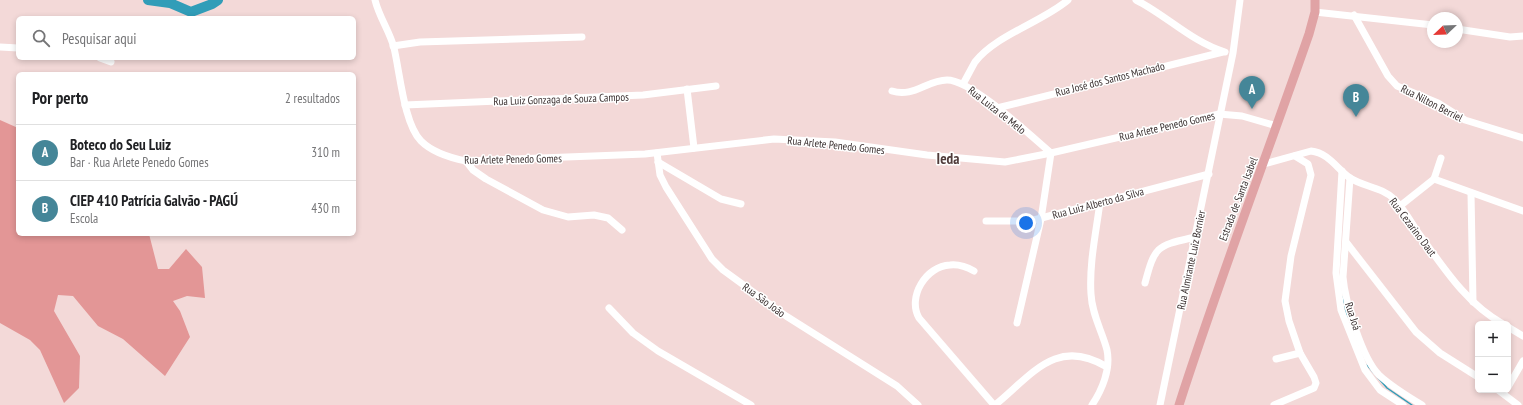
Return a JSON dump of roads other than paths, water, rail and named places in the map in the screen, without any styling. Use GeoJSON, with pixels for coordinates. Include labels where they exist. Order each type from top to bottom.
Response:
{"type":"FeatureCollection","features":[{"type":"Feature","properties":{"kind":"main road","name":"Estrada de Santa Isabel"},"geometry":{"type":"LineString","coordinates":[[1179,405],[1224,269],[1264,164],[1309,34],[1315,12],[1315,0]]}},
{"type":"Feature","properties":{"kind":"street","name":"Rua Arlete Penedo Gomes"},"geometry":{"type":"LineString","coordinates":[[375,0],[393,46],[405,105],[415,132],[422,142],[439,153],[466,161],[498,161],[657,153],[774,139],[836,142],[927,155],[1005,162],[1051,153],[1219,114],[1242,116],[1277,126]]}},
{"type":"Feature","properties":{"kind":"street"},"geometry":{"type":"LineString","coordinates":[[963,84],[975,62],[985,52],[1023,28],[1058,9],[1068,0]]}},
{"type":"Feature","properties":{"kind":"street"},"geometry":{"type":"LineString","coordinates":[[1136,0],[1199,41],[1224,52],[1233,53]]}},
{"type":"Feature","properties":{"kind":"street","name":"Rua Almirante Luiz Bornier"},"geometry":{"type":"LineString","coordinates":[[1160,405],[1209,174],[1219,114],[1233,53],[1240,0]]}},
{"type":"Feature","properties":{"kind":"street"},"geometry":{"type":"LineString","coordinates":[[1315,12],[1354,15],[1427,24]]}},
{"type":"Feature","properties":{"kind":"street","name":"Rua Nilton Berriel"},"geometry":{"type":"LineString","coordinates":[[1354,15],[1388,76],[1397,86],[1438,103],[1465,120],[1499,132],[1523,138]]}},
{"type":"Feature","properties":{"kind":"street"},"geometry":{"type":"LineString","coordinates":[[1463,30],[1510,37],[1523,36]]}},
{"type":"Feature","properties":{"kind":"street"},"geometry":{"type":"LineString","coordinates":[[393,46],[420,42],[582,37]]}},
{"type":"Feature","properties":{"kind":"street"},"geometry":{"type":"LineString","coordinates":[[0,47],[16,48]]}},
{"type":"Feature","properties":{"kind":"street","name":"Rua José dos Santos Machado"},"geometry":{"type":"LineString","coordinates":[[996,108],[1224,52]]}},
{"type":"Feature","properties":{"kind":"street"},"geometry":{"type":"LineString","coordinates":[[106,60],[111,62]]}},
{"type":"Feature","properties":{"kind":"street","name":"Rua Luiza de Melo"},"geometry":{"type":"LineString","coordinates":[[892,91],[906,93],[943,80],[952,80],[963,84],[996,108],[1051,153]]}},
{"type":"Feature","properties":{"kind":"street","name":"Rua Luiz Gonzaga de Souza Campos"},"geometry":{"type":"LineString","coordinates":[[405,105],[611,97],[643,95],[716,86]]}},
{"type":"Feature","properties":{"kind":"street"},"geometry":{"type":"LineString","coordinates":[[687,89],[694,148]]}},
{"type":"Feature","properties":{"kind":"street","name":"Rua Cezarino Daut"},"geometry":{"type":"LineString","coordinates":[[1264,164],[1311,151],[1318,152],[1334,163],[1350,178],[1387,194],[1400,206],[1452,280],[1487,315],[1498,321]]}},
{"type":"Feature","properties":{"kind":"street","name":"Rua São João"},"geometry":{"type":"LineString","coordinates":[[657,153],[658,162],[666,187],[712,259],[723,270],[786,316],[897,386],[918,405]]}},
{"type":"Feature","properties":{"kind":"street"},"geometry":{"type":"LineString","coordinates":[[1017,323],[1041,219],[1051,153]]}},
{"type":"Feature","properties":{"kind":"street"},"geometry":{"type":"LineString","coordinates":[[1274,405],[1314,388],[1316,383],[1300,353],[1286,310],[1285,291],[1298,223],[1311,175],[1308,164],[1295,156]]}},
{"type":"Feature","properties":{"kind":"street"},"geometry":{"type":"LineString","coordinates":[[1400,206],[1434,179],[1441,158]]}},
{"type":"Feature","properties":{"kind":"street"},"geometry":{"type":"LineString","coordinates":[[466,161],[474,170],[486,179],[543,210],[568,217],[594,215],[608,218],[622,230]]}},
{"type":"Feature","properties":{"kind":"street"},"geometry":{"type":"LineString","coordinates":[[658,162],[721,199],[741,204]]}},
{"type":"Feature","properties":{"kind":"street","name":"Rua Joá"},"geometry":{"type":"LineString","coordinates":[[1342,171],[1346,242],[1344,288],[1369,362],[1390,384],[1422,405]]}},
{"type":"Feature","properties":{"kind":"street","name":"Rua Luiz Alberto da Silva"},"geometry":{"type":"LineString","coordinates":[[986,221],[1017,222],[1041,219],[1209,174]]}},
{"type":"Feature","properties":{"kind":"street","name":"Rua Joá"},"geometry":{"type":"LineString","coordinates":[[1350,178],[1344,200],[1336,273],[1341,310],[1354,346],[1372,380],[1380,390],[1403,405]]}},
{"type":"Feature","properties":{"kind":"street"},"geometry":{"type":"LineString","coordinates":[[1434,179],[1523,211]]}},
{"type":"Feature","properties":{"kind":"street"},"geometry":{"type":"LineString","coordinates":[[1471,193],[1473,302]]}},
{"type":"Feature","properties":{"kind":"street"},"geometry":{"type":"LineString","coordinates":[[1092,405],[1101,389],[1107,367],[1107,351],[1093,312],[1091,294],[1092,264],[1100,202]]}},
{"type":"Feature","properties":{"kind":"street"},"geometry":{"type":"LineString","coordinates":[[1145,283],[1151,258],[1157,250],[1167,245],[1195,237]]}},
{"type":"Feature","properties":{"kind":"street"},"geometry":{"type":"LineString","coordinates":[[1346,242],[1416,332],[1440,353],[1475,375]]}},
{"type":"Feature","properties":{"kind":"street"},"geometry":{"type":"LineString","coordinates":[[974,271],[966,267],[950,265],[936,268],[921,284],[914,306],[919,318],[995,405],[1018,387],[1035,369],[1047,361],[1064,356],[1079,356],[1095,359],[1107,367]]}},
{"type":"Feature","properties":{"kind":"street"},"geometry":{"type":"LineString","coordinates":[[609,308],[633,333],[646,342],[739,403],[751,405]]}},
{"type":"Feature","properties":{"kind":"street"},"geometry":{"type":"LineString","coordinates":[[1511,329],[1523,336]]}},
{"type":"Feature","properties":{"kind":"street"},"geometry":{"type":"LineString","coordinates":[[1276,359],[1300,353]]}},
{"type":"Feature","properties":{"kind":"street"},"geometry":{"type":"LineString","coordinates":[[1511,379],[1523,361]]}},
{"type":"Feature","properties":{"kind":"street"},"geometry":{"type":"LineString","coordinates":[[1507,393],[1518,405]]}},
{"type":"Feature","properties":{"kind":"waterway"},"geometry":{"type":"LineString","coordinates":[[148,0],[170,3],[191,12],[212,4],[218,0]]}},
{"type":"Feature","properties":{"kind":"waterway"},"geometry":{"type":"LineString","coordinates":[[1343,297],[1347,317]]}},
{"type":"Feature","properties":{"kind":"waterway"},"geometry":{"type":"LineString","coordinates":[[1367,365],[1387,388],[1412,405]]}},
{"type":"Feature","properties":{"kind":"place","name":"Boteco do Seu Luiz"},"geometry":{"type":"Point","coordinates":[1252,109]}},
{"type":"Feature","properties":{"kind":"place","name":"CIEP 410 Patrícia Galvão - PAGÚ"},"geometry":{"type":"Point","coordinates":[1356,117]}},
{"type":"Feature","properties":{"kind":"district","name":"Ieda"},"geometry":{"type":"Point","coordinates":[948,158]}}]}
